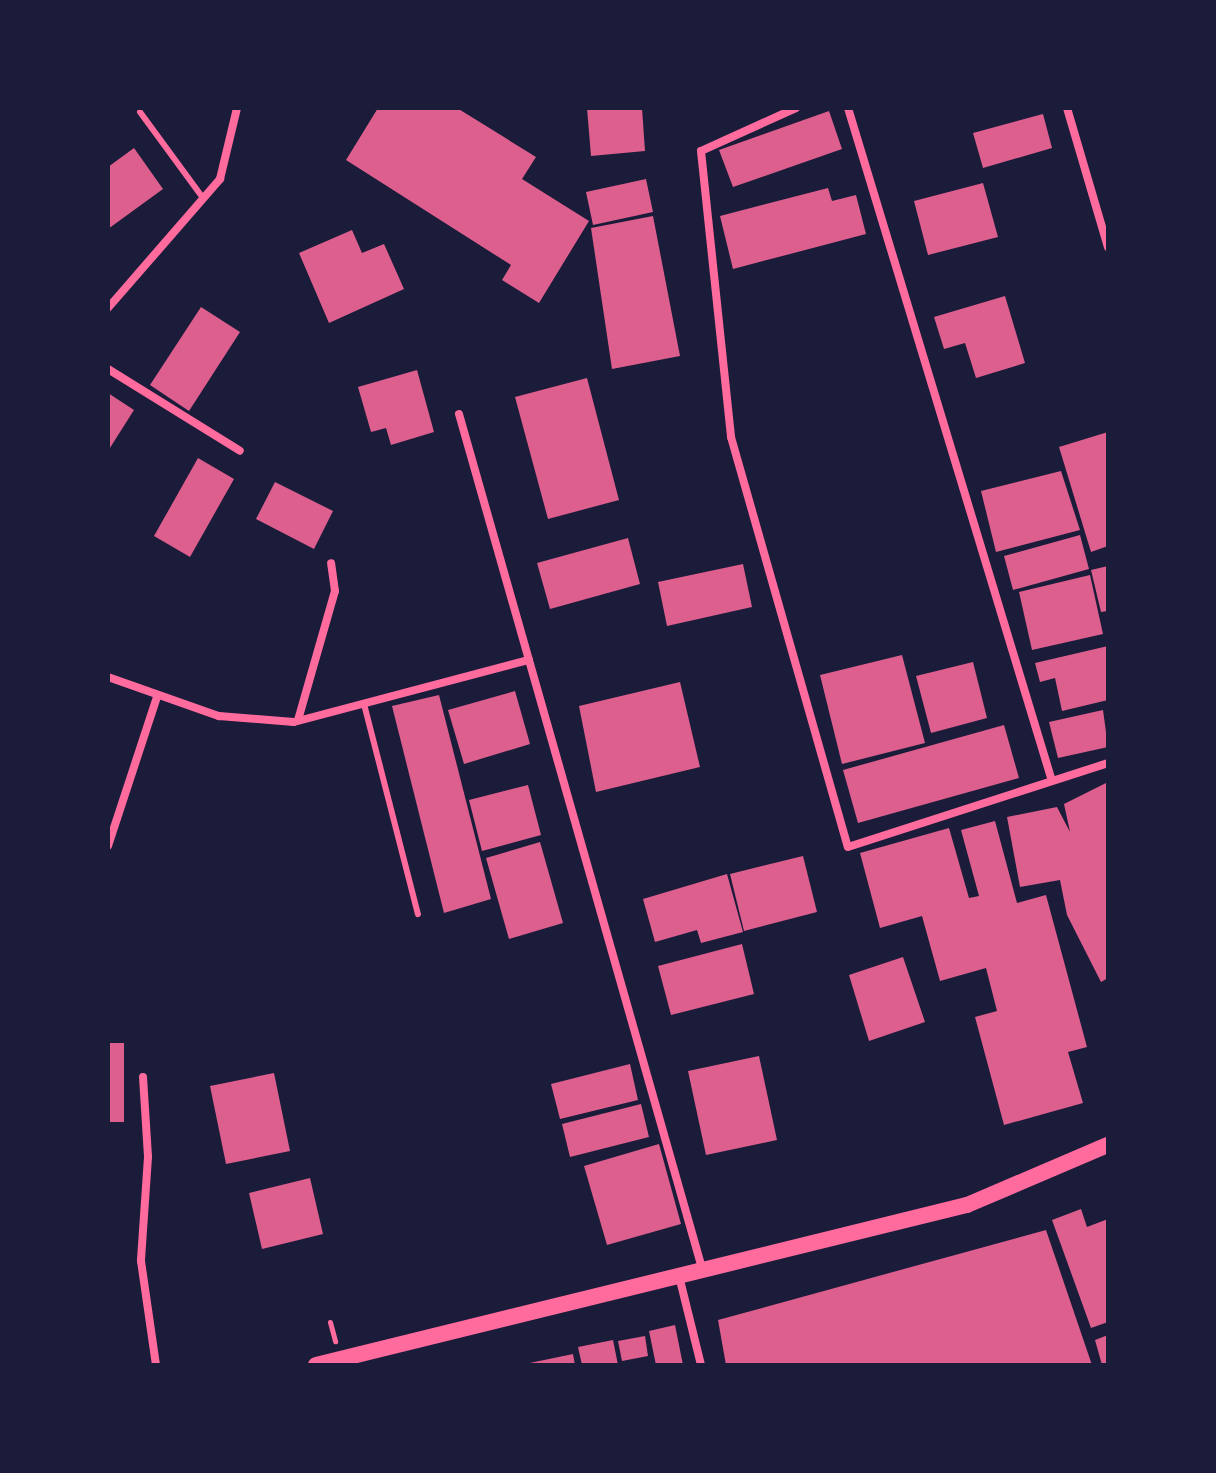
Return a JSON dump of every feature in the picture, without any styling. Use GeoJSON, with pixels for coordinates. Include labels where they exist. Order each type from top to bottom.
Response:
{"type":"FeatureCollection","features":[{"type":"Feature","properties":{"kind":"main road"},"geometry":{"type":"LineString","coordinates":[[316,1365],[678,1273],[967,1205],[1108,1145]]}},
{"type":"Feature","properties":{"kind":"street"},"geometry":{"type":"LineString","coordinates":[[108,308],[220,179],[237,108]]}},
{"type":"Feature","properties":{"kind":"street"},"geometry":{"type":"LineString","coordinates":[[796,108],[701,151],[731,437],[848,847],[1051,778],[1108,763]]}},
{"type":"Feature","properties":{"kind":"street"},"geometry":{"type":"LineString","coordinates":[[848,108],[1051,778]]}},
{"type":"Feature","properties":{"kind":"street"},"geometry":{"type":"LineString","coordinates":[[1067,108],[1108,247]]}},
{"type":"Feature","properties":{"kind":"street"},"geometry":{"type":"LineString","coordinates":[[108,369],[240,451]]}},
{"type":"Feature","properties":{"kind":"street"},"geometry":{"type":"LineString","coordinates":[[459,414],[702,1268]]}},
{"type":"Feature","properties":{"kind":"street"},"geometry":{"type":"LineString","coordinates":[[294,722],[302,717],[326,632],[335,591],[331,563]]}},
{"type":"Feature","properties":{"kind":"street"},"geometry":{"type":"LineString","coordinates":[[108,677],[157,697],[219,716],[294,722],[529,660]]}},
{"type":"Feature","properties":{"kind":"street"},"geometry":{"type":"LineString","coordinates":[[108,846],[157,697]]}},
{"type":"Feature","properties":{"kind":"street"},"geometry":{"type":"LineString","coordinates":[[143,1077],[141,1261],[156,1365]]}},
{"type":"Feature","properties":{"kind":"street"},"geometry":{"type":"LineString","coordinates":[[678,1273],[701,1365]]}},
{"type":"Feature","properties":{"kind":"lane"},"geometry":{"type":"LineString","coordinates":[[140,112],[203,198]]}},
{"type":"Feature","properties":{"kind":"lane"},"geometry":{"type":"LineString","coordinates":[[364,704],[418,914]]}},
{"type":"Feature","properties":{"kind":"building"},"geometry":{"type":"Polygon","coordinates":[[[378,108],[457,108],[536,157],[522,179],[589,221],[539,303],[502,280],[511,265],[346,160],[378,108]]]}},
{"type":"Feature","properties":{"kind":"building"},"geometry":{"type":"Polygon","coordinates":[[[587,108],[642,108],[645,151],[591,156],[587,108]]]}},
{"type":"Feature","properties":{"kind":"building"},"geometry":{"type":"Polygon","coordinates":[[[829,111],[842,149],[733,187],[719,150],[829,111]]]}},
{"type":"Feature","properties":{"kind":"building"},"geometry":{"type":"Polygon","coordinates":[[[1043,114],[1052,148],[983,168],[973,133],[1043,114]]]}},
{"type":"Feature","properties":{"kind":"building"},"geometry":{"type":"Polygon","coordinates":[[[134,148],[163,189],[108,229],[108,167],[134,148]]]}},
{"type":"Feature","properties":{"kind":"building"},"geometry":{"type":"Polygon","coordinates":[[[646,179],[653,212],[593,225],[586,192],[646,179]]]}},
{"type":"Feature","properties":{"kind":"building"},"geometry":{"type":"Polygon","coordinates":[[[983,183],[998,237],[928,255],[914,201],[983,183]]]}},
{"type":"Feature","properties":{"kind":"building"},"geometry":{"type":"Polygon","coordinates":[[[828,188],[832,201],[856,195],[866,234],[733,269],[720,216],[828,188]]]}},
{"type":"Feature","properties":{"kind":"building"},"geometry":{"type":"Polygon","coordinates":[[[653,216],[680,356],[612,369],[591,228],[653,216]]]}},
{"type":"Feature","properties":{"kind":"building"},"geometry":{"type":"Polygon","coordinates":[[[352,230],[362,253],[384,244],[404,289],[329,323],[299,253],[352,230]]]}},
{"type":"Feature","properties":{"kind":"building"},"geometry":{"type":"Polygon","coordinates":[[[1005,296],[1025,363],[976,378],[965,343],[944,349],[934,317],[1005,296]]]}},
{"type":"Feature","properties":{"kind":"building"},"geometry":{"type":"Polygon","coordinates":[[[201,307],[240,332],[189,411],[150,385],[201,307]]]}},
{"type":"Feature","properties":{"kind":"building"},"geometry":{"type":"Polygon","coordinates":[[[417,370],[434,432],[391,445],[386,428],[371,432],[358,387],[417,370]]]}},
{"type":"Feature","properties":{"kind":"building"},"geometry":{"type":"Polygon","coordinates":[[[587,378],[619,500],[548,519],[515,397],[587,378]]]}},
{"type":"Feature","properties":{"kind":"building"},"geometry":{"type":"Polygon","coordinates":[[[108,393],[134,410],[108,451],[108,393]]]}},
{"type":"Feature","properties":{"kind":"building"},"geometry":{"type":"Polygon","coordinates":[[[1108,432],[1108,546],[1091,552],[1059,447],[1108,432]]]}},
{"type":"Feature","properties":{"kind":"building"},"geometry":{"type":"Polygon","coordinates":[[[198,458],[234,479],[190,557],[154,536],[198,458]]]}},
{"type":"Feature","properties":{"kind":"building"},"geometry":{"type":"Polygon","coordinates":[[[1061,471],[1080,530],[996,552],[981,491],[1061,471]]]}},
{"type":"Feature","properties":{"kind":"building"},"geometry":{"type":"Polygon","coordinates":[[[275,482],[333,511],[314,549],[256,519],[275,482]]]}},
{"type":"Feature","properties":{"kind":"building"},"geometry":{"type":"Polygon","coordinates":[[[1080,535],[1089,569],[1013,590],[1004,556],[1080,535]]]}},
{"type":"Feature","properties":{"kind":"building"},"geometry":{"type":"Polygon","coordinates":[[[628,538],[640,584],[550,609],[537,563],[628,538]]]}},
{"type":"Feature","properties":{"kind":"building"},"geometry":{"type":"Polygon","coordinates":[[[743,564],[752,607],[667,626],[658,582],[743,564]]]}},
{"type":"Feature","properties":{"kind":"building"},"geometry":{"type":"Polygon","coordinates":[[[1108,566],[1108,611],[1101,612],[1091,570],[1108,566]]]}},
{"type":"Feature","properties":{"kind":"building"},"geometry":{"type":"Polygon","coordinates":[[[1090,575],[1103,634],[1032,650],[1019,592],[1090,575]]]}},
{"type":"Feature","properties":{"kind":"building"},"geometry":{"type":"Polygon","coordinates":[[[1108,646],[1108,700],[1062,711],[1055,678],[1040,682],[1035,663],[1108,646]]]}},
{"type":"Feature","properties":{"kind":"building"},"geometry":{"type":"Polygon","coordinates":[[[902,655],[925,743],[842,764],[820,675],[902,655]]]}},
{"type":"Feature","properties":{"kind":"building"},"geometry":{"type":"Polygon","coordinates":[[[973,662],[987,718],[931,733],[916,676],[973,662]]]}},
{"type":"Feature","properties":{"kind":"building"},"geometry":{"type":"Polygon","coordinates":[[[680,682],[700,767],[596,792],[579,706],[680,682]]]}},
{"type":"Feature","properties":{"kind":"building"},"geometry":{"type":"Polygon","coordinates":[[[515,691],[530,744],[464,764],[448,710],[515,691]]]}},
{"type":"Feature","properties":{"kind":"building"},"geometry":{"type":"Polygon","coordinates":[[[439,695],[491,899],[444,913],[392,706],[439,695]]]}},
{"type":"Feature","properties":{"kind":"building"},"geometry":{"type":"Polygon","coordinates":[[[1103,710],[1108,747],[1058,758],[1049,722],[1103,710]]]}},
{"type":"Feature","properties":{"kind":"building"},"geometry":{"type":"Polygon","coordinates":[[[1004,725],[1019,778],[858,823],[843,770],[1004,725]]]}},
{"type":"Feature","properties":{"kind":"building"},"geometry":{"type":"Polygon","coordinates":[[[1108,782],[1108,978],[1101,982],[1067,915],[1060,880],[1020,887],[1007,817],[1057,807],[1070,832],[1064,804],[1108,782]]]}},
{"type":"Feature","properties":{"kind":"building"},"geometry":{"type":"Polygon","coordinates":[[[528,785],[541,835],[482,851],[469,800],[528,785]]]}},
{"type":"Feature","properties":{"kind":"building"},"geometry":{"type":"Polygon","coordinates":[[[995,821],[1017,903],[1046,895],[1087,1047],[1068,1052],[1083,1103],[1004,1125],[975,1017],[997,1011],[986,968],[940,981],[922,916],[880,928],[860,853],[949,828],[969,898],[979,896],[961,830],[995,821]]]}},
{"type":"Feature","properties":{"kind":"building"},"geometry":{"type":"Polygon","coordinates":[[[540,842],[563,923],[509,939],[486,858],[540,842]]]}},
{"type":"Feature","properties":{"kind":"building"},"geometry":{"type":"Polygon","coordinates":[[[803,856],[817,912],[744,931],[730,874],[803,856]]]}},
{"type":"Feature","properties":{"kind":"building"},"geometry":{"type":"Polygon","coordinates":[[[727,874],[743,932],[701,943],[697,930],[655,942],[643,899],[727,874]]]}},
{"type":"Feature","properties":{"kind":"building"},"geometry":{"type":"Polygon","coordinates":[[[742,944],[754,994],[671,1015],[658,966],[742,944]]]}},
{"type":"Feature","properties":{"kind":"building"},"geometry":{"type":"Polygon","coordinates":[[[903,957],[925,1022],[869,1041],[849,975],[903,957]]]}},
{"type":"Feature","properties":{"kind":"building"},"geometry":{"type":"Polygon","coordinates":[[[108,1043],[124,1043],[124,1122],[108,1122],[108,1043]]]}},
{"type":"Feature","properties":{"kind":"building"},"geometry":{"type":"Polygon","coordinates":[[[759,1056],[777,1140],[706,1155],[688,1071],[759,1056]]]}},
{"type":"Feature","properties":{"kind":"building"},"geometry":{"type":"Polygon","coordinates":[[[630,1064],[638,1100],[560,1119],[551,1084],[630,1064]]]}},
{"type":"Feature","properties":{"kind":"building"},"geometry":{"type":"Polygon","coordinates":[[[274,1073],[290,1151],[226,1164],[210,1086],[274,1073]]]}},
{"type":"Feature","properties":{"kind":"building"},"geometry":{"type":"Polygon","coordinates":[[[641,1104],[649,1137],[570,1157],[562,1124],[641,1104]]]}},
{"type":"Feature","properties":{"kind":"building"},"geometry":{"type":"Polygon","coordinates":[[[659,1144],[681,1224],[607,1245],[584,1166],[659,1144]]]}},
{"type":"Feature","properties":{"kind":"building"},"geometry":{"type":"Polygon","coordinates":[[[310,1178],[323,1234],[262,1249],[249,1193],[310,1178]]]}},
{"type":"Feature","properties":{"kind":"building"},"geometry":{"type":"Polygon","coordinates":[[[1081,1209],[1087,1227],[1108,1219],[1108,1322],[1091,1328],[1052,1220],[1081,1209]]]}},
{"type":"Feature","properties":{"kind":"building"},"geometry":{"type":"Polygon","coordinates":[[[1046,1230],[1092,1365],[726,1365],[718,1320],[1046,1230]]]}},
{"type":"Feature","properties":{"kind":"building"},"geometry":{"type":"Polygon","coordinates":[[[675,1325],[683,1365],[656,1365],[649,1331],[675,1325]]]}},
{"type":"Feature","properties":{"kind":"building"},"geometry":{"type":"Polygon","coordinates":[[[1108,1335],[1108,1365],[1102,1365],[1095,1340],[1108,1335]]]}},
{"type":"Feature","properties":{"kind":"building"},"geometry":{"type":"Polygon","coordinates":[[[645,1336],[648,1356],[622,1361],[618,1341],[645,1336]]]}},
{"type":"Feature","properties":{"kind":"building"},"geometry":{"type":"Polygon","coordinates":[[[613,1340],[618,1365],[582,1365],[578,1347],[613,1340]]]}},
{"type":"Feature","properties":{"kind":"building"},"geometry":{"type":"Polygon","coordinates":[[[573,1354],[575,1365],[525,1364],[573,1354]]]}}]}
